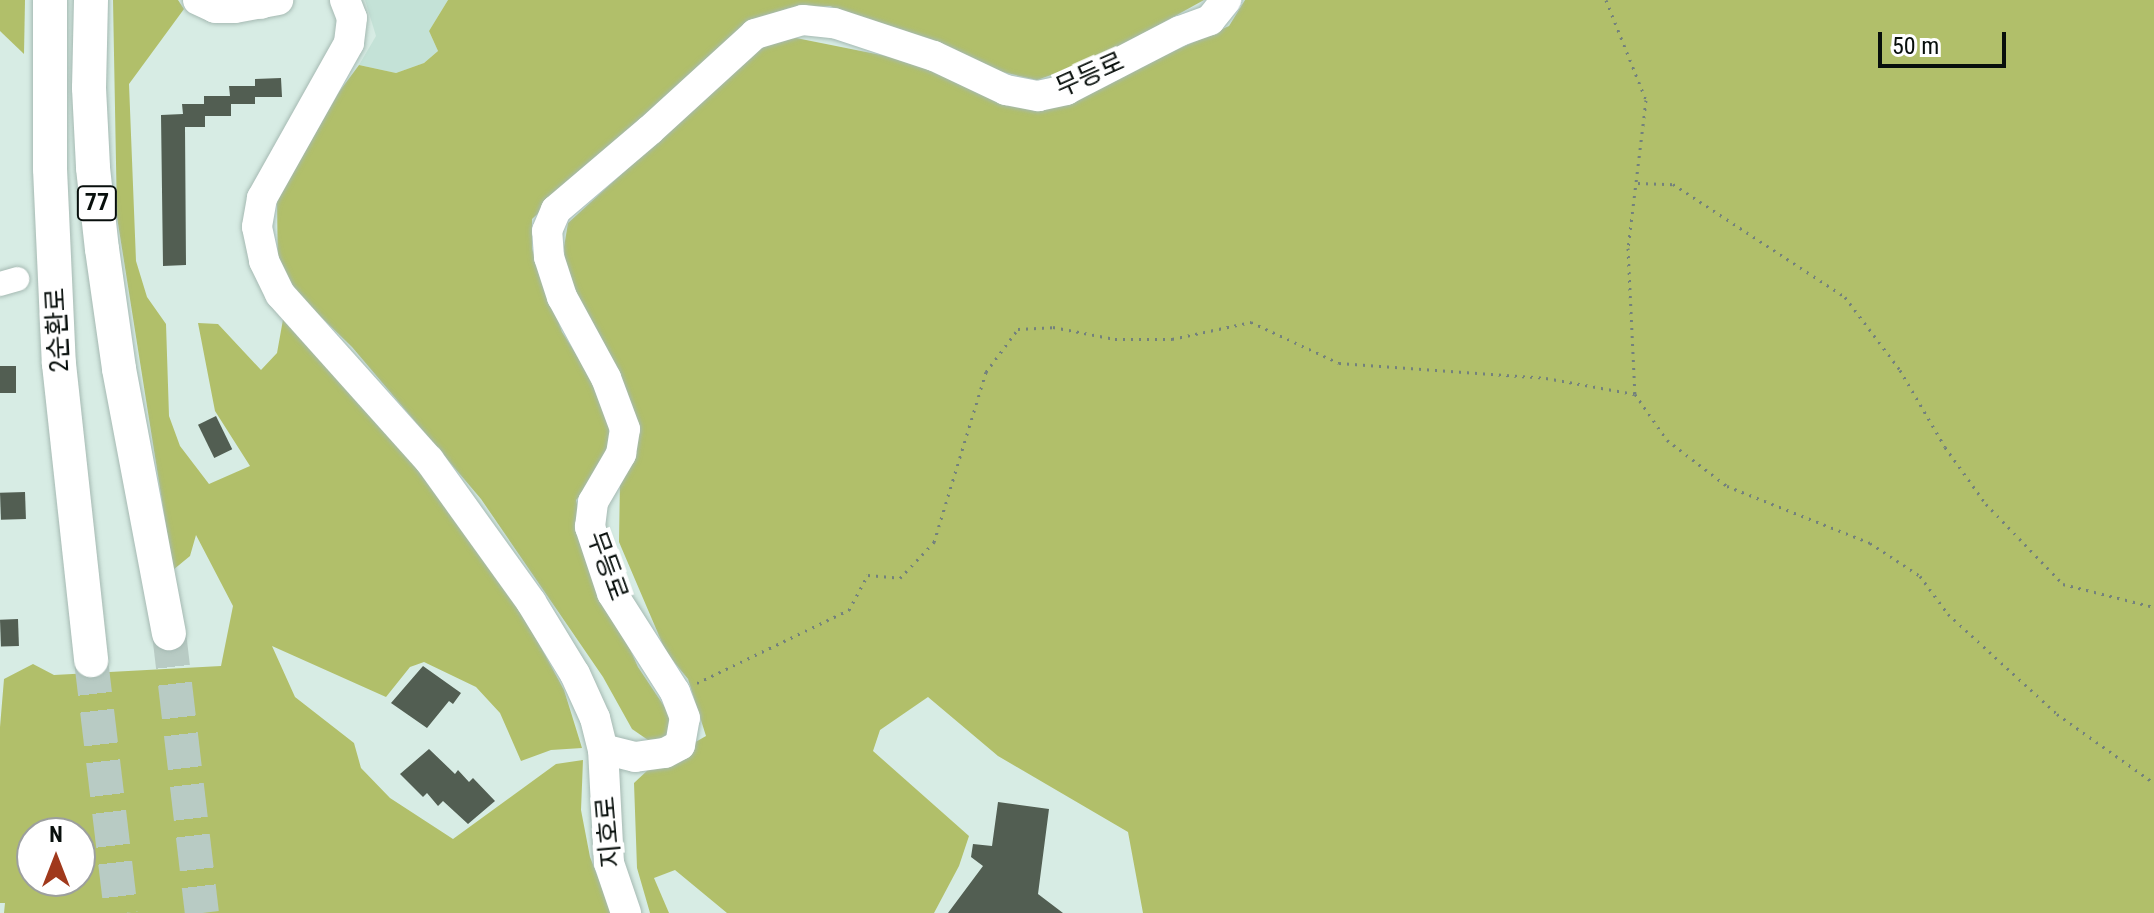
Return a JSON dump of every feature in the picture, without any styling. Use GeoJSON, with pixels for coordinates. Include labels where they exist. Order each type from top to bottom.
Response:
{"type":"FeatureCollection","features":[{"type":"Feature","properties":{"kind":"highway","name":"2순환로"},"geometry":{"type":"LineString","coordinates":[[38,0],[50,17],[50,169],[59,364],[91,660]]}},
{"type":"Feature","properties":{"kind":"highway","name":"2순환로"},"geometry":{"type":"LineString","coordinates":[[91,0],[93,168],[119,369],[169,633]]}},
{"type":"Feature","properties":{"kind":"main road"},"geometry":{"type":"LineString","coordinates":[[198,0],[215,8],[235,8],[265,1]]}},
{"type":"Feature","properties":{"kind":"main road"},"geometry":{"type":"LineString","coordinates":[[345,0],[352,18],[349,43],[262,198],[257,227],[264,261],[280,294],[429,460],[531,602],[575,674],[595,718],[603,749]]}},
{"type":"Feature","properties":{"kind":"main road","name":"무등로"},"geometry":{"type":"LineString","coordinates":[[603,749],[635,757],[665,753],[680,745],[685,718],[675,692],[612,593],[590,527],[593,502],[621,454],[625,429],[606,378],[562,297],[549,257],[547,231],[556,210],[755,34],[803,20],[834,23],[934,56],[1006,90],[1038,96],[1066,90],[1180,31],[1210,20],[1226,0]]}},
{"type":"Feature","properties":{"kind":"main road","name":"지호로"},"geometry":{"type":"LineString","coordinates":[[603,749],[609,863],[626,913]]}},
{"type":"Feature","properties":{"kind":"path"},"geometry":{"type":"LineString","coordinates":[[1606,0],[1646,100],[1628,248],[1635,394],[1667,440],[1727,486],[1870,543],[1920,576],[1948,614],[2057,714],[2154,783]]}},
{"type":"Feature","properties":{"kind":"path"},"geometry":{"type":"LineString","coordinates":[[1638,183],[1673,184],[1845,297],[1900,370],[1945,447],[1986,504],[2063,584],[2154,607]]}},
{"type":"Feature","properties":{"kind":"path"},"geometry":{"type":"LineString","coordinates":[[675,692],[849,610],[868,575],[900,578],[934,542],[986,372],[1018,329],[1053,327],[1115,339],[1172,339],[1251,322],[1339,363],[1546,378],[1635,394]]}},
{"type":"Feature","properties":{"kind":"shaded area"},"geometry":{"type":"Polygon","coordinates":[[[365,0],[448,0],[429,31],[438,51],[424,63],[396,73],[359,65],[376,36],[365,0]]]}},
{"type":"Feature","properties":{"kind":"green space"},"geometry":{"type":"Polygon","coordinates":[[[0,0],[25,0],[24,54],[0,31],[0,0]]]}},
{"type":"Feature","properties":{"kind":"green space"},"geometry":{"type":"Polygon","coordinates":[[[113,0],[178,0],[184,9],[129,84],[136,261],[147,297],[166,324],[169,416],[180,446],[209,484],[250,466],[215,411],[198,323],[218,324],[261,370],[277,353],[284,314],[393,432],[525,618],[564,690],[582,748],[551,750],[521,761],[500,713],[476,687],[424,662],[410,667],[386,697],[272,646],[295,697],[354,743],[361,768],[390,798],[453,839],[556,764],[583,760],[581,810],[590,857],[612,913],[4,913],[5,903],[0,903],[0,727],[4,679],[33,664],[54,675],[221,666],[233,606],[196,535],[190,556],[173,570],[117,217],[113,0]]]}},
{"type":"Feature","properties":{"kind":"green space"},"geometry":{"type":"Polygon","coordinates":[[[448,0],[1204,0],[1099,58],[1037,80],[998,71],[830,6],[789,8],[744,25],[532,219],[532,249],[562,332],[590,376],[617,446],[595,480],[576,500],[589,559],[638,667],[678,727],[664,738],[648,740],[632,729],[603,677],[481,499],[352,347],[278,275],[277,200],[339,92],[359,65],[396,73],[424,63],[438,51],[429,31],[448,0]]]}},
{"type":"Feature","properties":{"kind":"green space"},"geometry":{"type":"Polygon","coordinates":[[[1245,0],[2154,0],[2154,913],[1143,913],[1128,832],[998,756],[928,697],[880,730],[873,751],[969,836],[959,866],[934,913],[727,913],[675,870],[654,878],[669,913],[650,913],[637,868],[634,783],[650,768],[706,736],[688,679],[666,652],[619,542],[620,479],[632,436],[566,276],[564,247],[568,223],[765,43],[796,38],[916,62],[1010,106],[1163,56],[1229,26],[1245,0]]]}},
{"type":"Feature","properties":{"kind":"building"},"geometry":{"type":"Polygon","coordinates":[[[281,78],[282,97],[255,97],[255,104],[231,104],[231,116],[205,116],[205,127],[185,127],[186,265],[163,266],[161,115],[183,114],[182,104],[204,104],[204,96],[230,96],[229,86],[255,86],[255,79],[281,78]]]}},
{"type":"Feature","properties":{"kind":"building"},"geometry":{"type":"Polygon","coordinates":[[[0,366],[16,366],[16,393],[0,393],[0,366]]]}},
{"type":"Feature","properties":{"kind":"building"},"geometry":{"type":"Polygon","coordinates":[[[216,416],[232,449],[214,458],[198,425],[216,416]]]}},
{"type":"Feature","properties":{"kind":"building"},"geometry":{"type":"Polygon","coordinates":[[[25,492],[26,519],[1,520],[0,493],[25,492]]]}},
{"type":"Feature","properties":{"kind":"building"},"geometry":{"type":"Polygon","coordinates":[[[18,619],[19,646],[1,647],[0,620],[18,619]]]}},
{"type":"Feature","properties":{"kind":"building"},"geometry":{"type":"Polygon","coordinates":[[[423,666],[461,693],[453,704],[449,701],[427,728],[391,703],[423,666]]]}},
{"type":"Feature","properties":{"kind":"building"},"geometry":{"type":"Polygon","coordinates":[[[429,749],[455,774],[458,770],[469,782],[473,778],[495,801],[468,824],[443,801],[438,806],[427,793],[423,797],[400,774],[429,749]]]}},
{"type":"Feature","properties":{"kind":"building"},"geometry":{"type":"Polygon","coordinates":[[[998,802],[1049,809],[1038,894],[1063,913],[948,913],[983,866],[971,857],[973,844],[992,846],[998,802]]]}},
{"type":"Feature","properties":{"kind":"tunnel"},"geometry":{"type":"LineString","coordinates":[[169,633],[202,913]]}},
{"type":"Feature","properties":{"kind":"tunnel"},"geometry":{"type":"LineString","coordinates":[[91,660],[121,913]]}}]}
